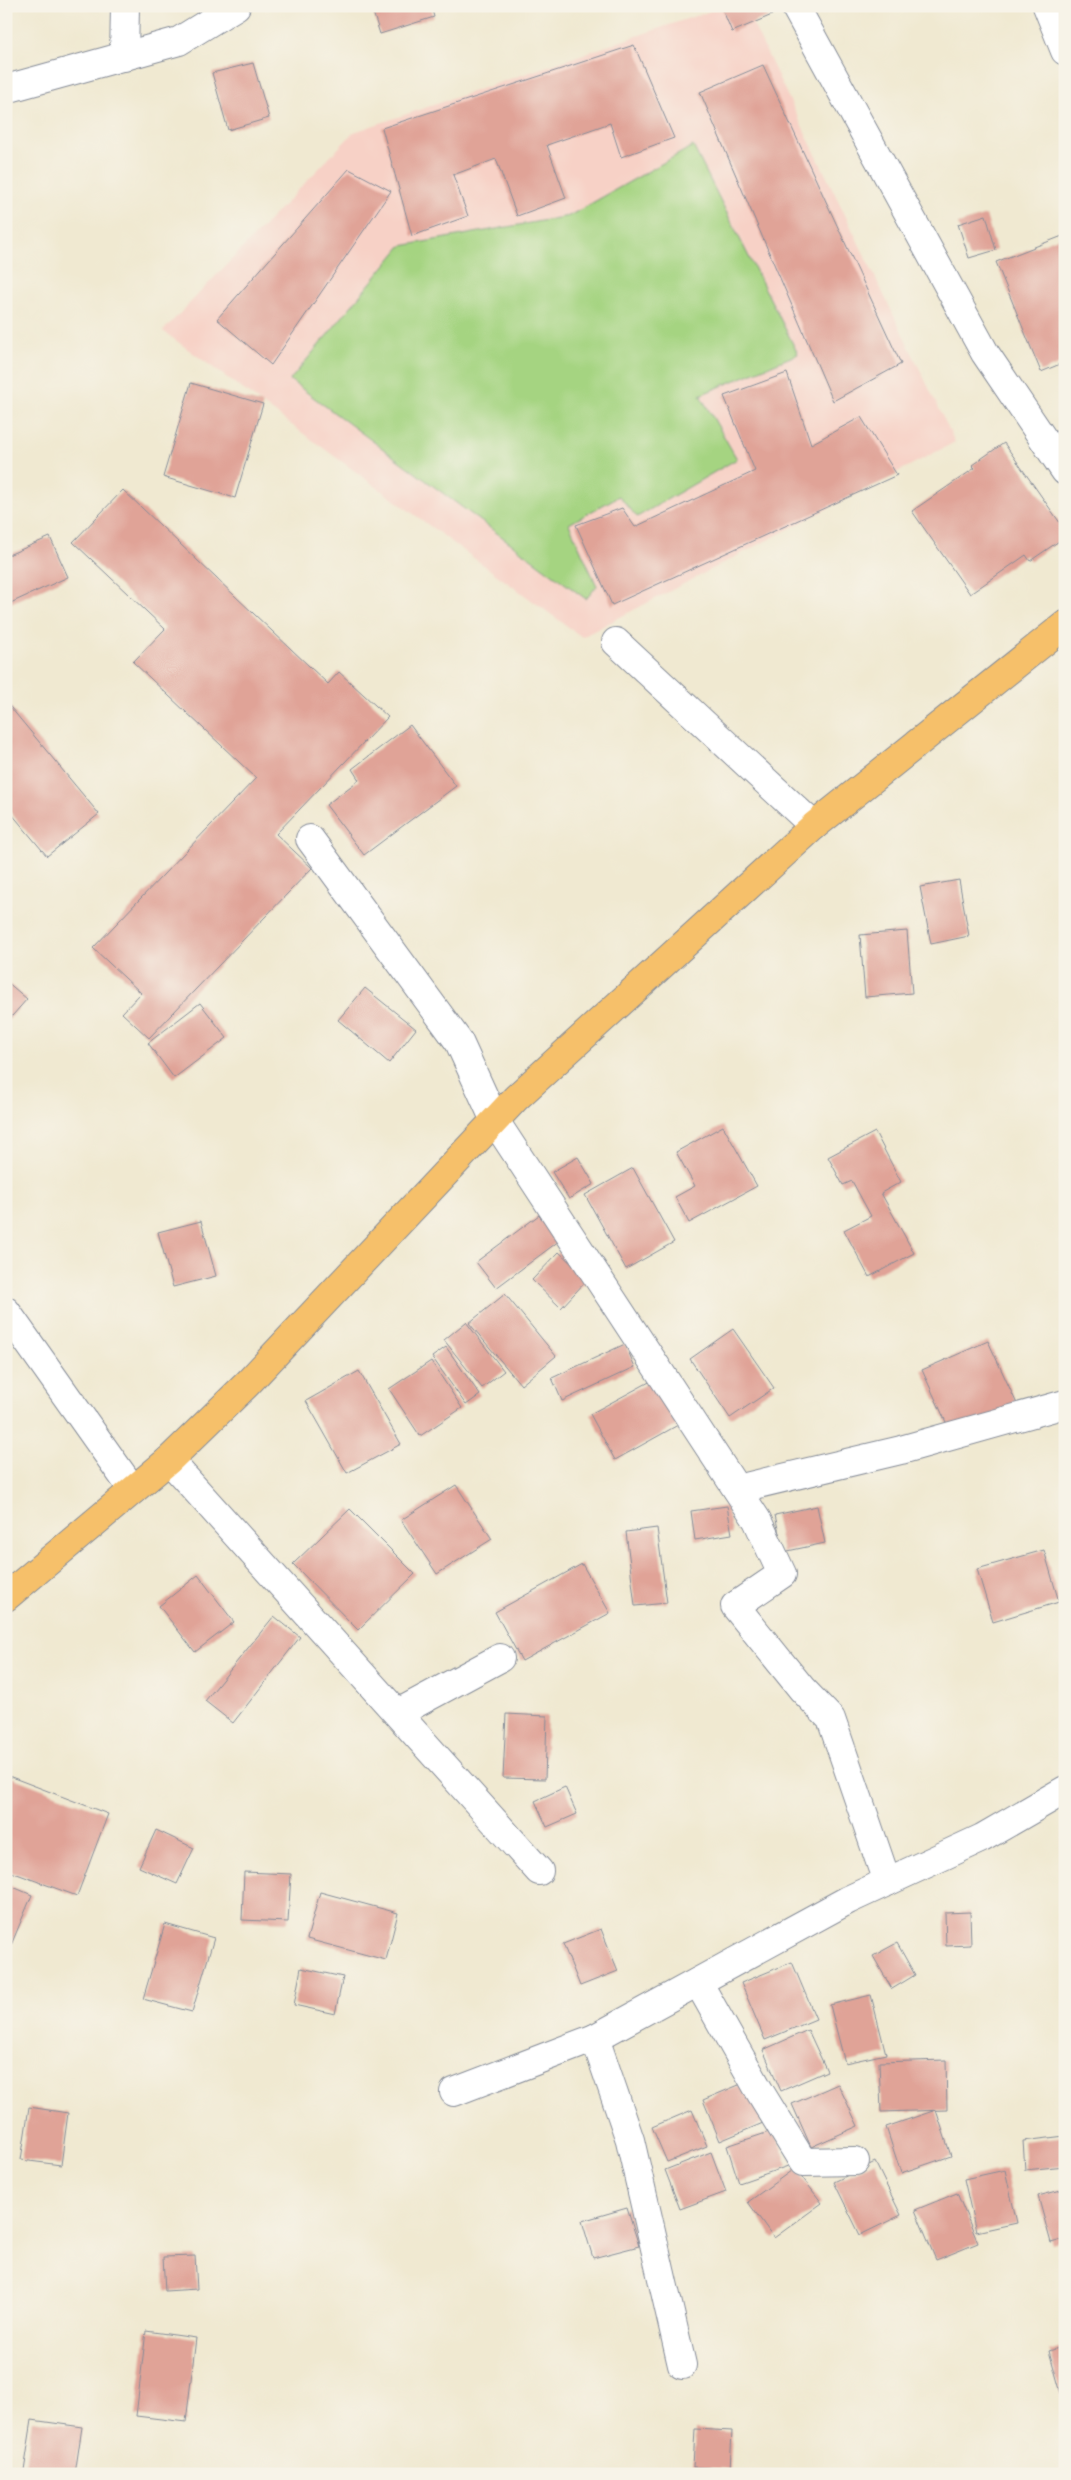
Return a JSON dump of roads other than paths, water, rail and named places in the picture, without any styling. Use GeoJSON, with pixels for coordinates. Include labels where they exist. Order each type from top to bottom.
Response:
{"type":"FeatureCollection","features":[{"type":"Feature","properties":{"kind":"main road"},"geometry":{"type":"LineString","coordinates":[[6,1597],[169,1460],[247,1384],[523,1092],[814,826],[1065,625]]}},
{"type":"Feature","properties":{"kind":"street"},"geometry":{"type":"LineString","coordinates":[[124,57],[125,6]]}},
{"type":"Feature","properties":{"kind":"street"},"geometry":{"type":"LineString","coordinates":[[6,89],[179,42],[236,6]]}},
{"type":"Feature","properties":{"kind":"street"},"geometry":{"type":"LineString","coordinates":[[795,6],[985,353],[1065,471]]}},
{"type":"Feature","properties":{"kind":"street"},"geometry":{"type":"LineString","coordinates":[[1047,6],[1065,51]]}},
{"type":"Feature","properties":{"kind":"street"},"geometry":{"type":"LineString","coordinates":[[616,642],[814,826]]}},
{"type":"Feature","properties":{"kind":"street"},"geometry":{"type":"LineString","coordinates":[[310,839],[459,1042],[495,1121],[757,1520],[782,1574],[735,1606],[802,1689],[831,1719],[887,1882]]}},
{"type":"Feature","properties":{"kind":"street"},"geometry":{"type":"LineString","coordinates":[[6,1311],[133,1490]]}},
{"type":"Feature","properties":{"kind":"street"},"geometry":{"type":"LineString","coordinates":[[737,1489],[901,1450],[1065,1404]]}},
{"type":"Feature","properties":{"kind":"street"},"geometry":{"type":"LineString","coordinates":[[169,1460],[539,1871]]}},
{"type":"Feature","properties":{"kind":"street"},"geometry":{"type":"LineString","coordinates":[[398,1713],[500,1658]]}},
{"type":"Feature","properties":{"kind":"street"},"geometry":{"type":"LineString","coordinates":[[454,2092],[596,2038],[848,1900],[982,1838],[1065,1790]]}},
{"type":"Feature","properties":{"kind":"street"},"geometry":{"type":"LineString","coordinates":[[698,1982],[760,2092],[803,2162],[855,2161]]}},
{"type":"Feature","properties":{"kind":"street"},"geometry":{"type":"LineString","coordinates":[[596,2038],[630,2140],[682,2365]]}}]}
